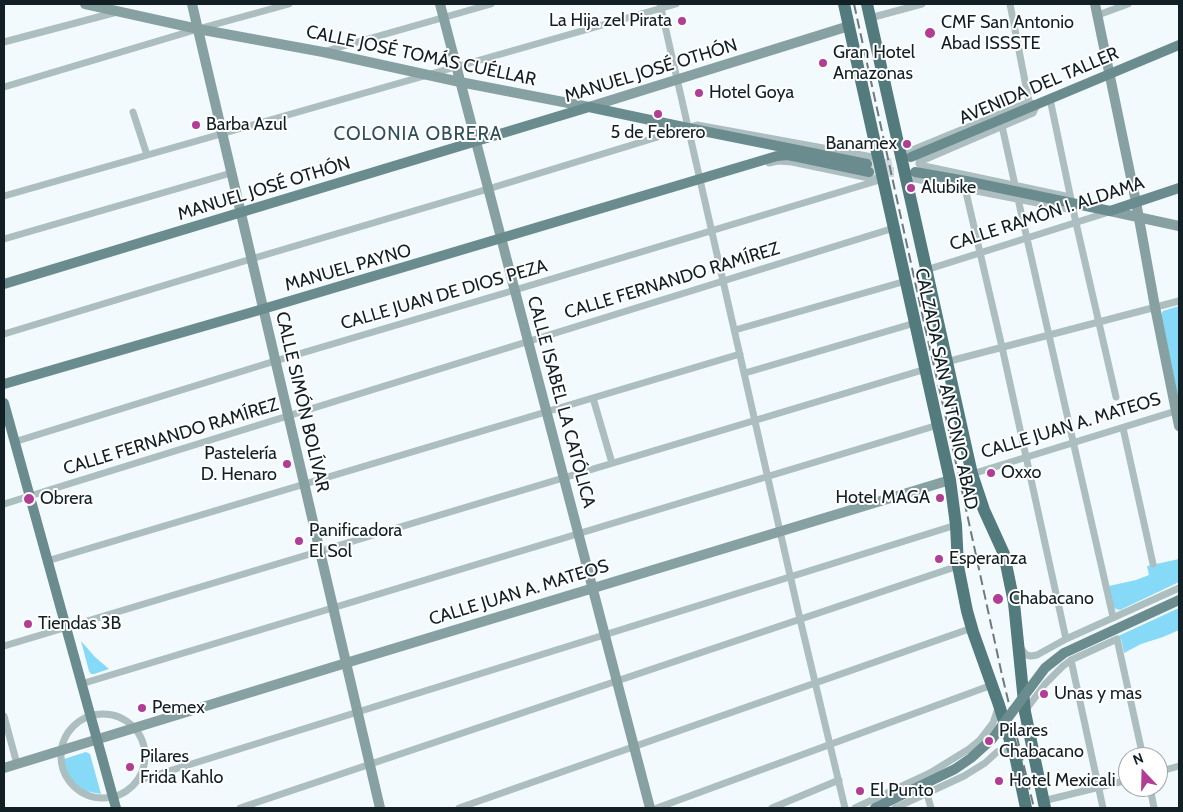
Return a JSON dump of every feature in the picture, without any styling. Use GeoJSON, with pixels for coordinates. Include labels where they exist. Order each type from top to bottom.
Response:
{"type":"FeatureCollection","features":[{"type":"Feature","properties":{"kind":"highway","name":"CALZADA SAN ANTONIO ABAD"},"geometry":{"type":"LineString","coordinates":[[844,4],[872,165],[883,179],[950,480],[956,525],[958,566],[967,611],[1016,760],[1026,808]]}},
{"type":"Feature","properties":{"kind":"highway","name":"CALZADA SAN ANTONIO ABAD"},"geometry":{"type":"LineString","coordinates":[[867,4],[906,156],[926,270],[972,474],[984,510],[1004,554],[1014,604],[1018,644],[1019,711],[1044,805]]}},
{"type":"Feature","properties":{"kind":"main road","name":"AVENIDA DEL TALLER"},"geometry":{"type":"LineString","coordinates":[[906,156],[1179,45]]}},
{"type":"Feature","properties":{"kind":"main road","name":"CALLE JOSÉ TOMÁS CUÉLLAR"},"geometry":{"type":"LineString","coordinates":[[589,107],[872,165]]}},
{"type":"Feature","properties":{"kind":"main road","name":"MANUEL JOSÉ OTHÓN"},"geometry":{"type":"LineString","coordinates":[[4,284],[589,107]]}},
{"type":"Feature","properties":{"kind":"main road"},"geometry":{"type":"LineString","coordinates":[[700,180],[787,155],[872,165]]}},
{"type":"Feature","properties":{"kind":"main road"},"geometry":{"type":"LineString","coordinates":[[910,174],[1110,211]]}},
{"type":"Feature","properties":{"kind":"main road","name":"MANUEL PAYNO"},"geometry":{"type":"LineString","coordinates":[[4,384],[263,310],[700,180]]}},
{"type":"Feature","properties":{"kind":"main road","name":"CALLE RAMÓN I. ALDAMA"},"geometry":{"type":"LineString","coordinates":[[1110,211],[1179,188]]}},
{"type":"Feature","properties":{"kind":"main road"},"geometry":{"type":"LineString","coordinates":[[4,403],[116,808]]}},
{"type":"Feature","properties":{"kind":"main road"},"geometry":{"type":"LineString","coordinates":[[874,808],[955,769],[971,758],[1019,711],[1045,668],[1054,660],[1082,644],[1179,600]]}},
{"type":"Feature","properties":{"kind":"street","name":"CALLE JOSÉ TOMÁS CUÉLLAR"},"geometry":{"type":"LineString","coordinates":[[85,4],[198,29],[323,52],[460,82],[589,107]]}},
{"type":"Feature","properties":{"kind":"street","name":"CALLE SIMÓN BOLÍVAR"},"geometry":{"type":"LineString","coordinates":[[192,4],[380,808]]}},
{"type":"Feature","properties":{"kind":"street"},"geometry":{"type":"LineString","coordinates":[[4,87],[289,4]]}},
{"type":"Feature","properties":{"kind":"street","name":"CALLE ISABEL LA CATÓLICA"},"geometry":{"type":"LineString","coordinates":[[440,4],[650,808]]}},
{"type":"Feature","properties":{"kind":"street"},"geometry":{"type":"LineString","coordinates":[[323,52],[491,4]]}},
{"type":"Feature","properties":{"kind":"street"},"geometry":{"type":"LineString","coordinates":[[4,196],[660,6],[676,4]]}},
{"type":"Feature","properties":{"kind":"street"},"geometry":{"type":"LineString","coordinates":[[870,18],[922,4]]}},
{"type":"Feature","properties":{"kind":"street"},"geometry":{"type":"LineString","coordinates":[[1010,4],[1033,103],[1033,113],[919,162],[919,164],[1015,185],[1072,203]]}},
{"type":"Feature","properties":{"kind":"street"},"geometry":{"type":"LineString","coordinates":[[1096,4],[1155,307],[1178,410],[1179,426]]}},
{"type":"Feature","properties":{"kind":"street"},"geometry":{"type":"LineString","coordinates":[[1098,15],[1128,4]]}},
{"type":"Feature","properties":{"kind":"street"},"geometry":{"type":"LineString","coordinates":[[660,6],[845,808]]}},
{"type":"Feature","properties":{"kind":"street"},"geometry":{"type":"LineString","coordinates":[[4,42],[119,11]]}},
{"type":"Feature","properties":{"kind":"street","name":"MANUEL JOSÉ OTHÓN"},"geometry":{"type":"LineString","coordinates":[[589,107],[849,26]]}},
{"type":"Feature","properties":{"kind":"street"},"geometry":{"type":"LineString","coordinates":[[1050,99],[1116,397]]}},
{"type":"Feature","properties":{"kind":"street"},"geometry":{"type":"LineString","coordinates":[[134,112],[147,154]]}},
{"type":"Feature","properties":{"kind":"street"},"geometry":{"type":"LineString","coordinates":[[1002,126],[1015,185]]}},
{"type":"Feature","properties":{"kind":"street"},"geometry":{"type":"LineString","coordinates":[[4,334],[688,128]]}},
{"type":"Feature","properties":{"kind":"street"},"geometry":{"type":"LineString","coordinates":[[728,171],[744,171],[769,163],[786,161],[868,178],[883,179]]}},
{"type":"Feature","properties":{"kind":"street"},"geometry":{"type":"LineString","coordinates":[[4,239],[232,173]]}},
{"type":"Feature","properties":{"kind":"street"},"geometry":{"type":"LineString","coordinates":[[910,174],[1018,199],[1072,203]]}},
{"type":"Feature","properties":{"kind":"street","name":"CALLE JUAN DE DIOS PEZA"},"geometry":{"type":"LineString","coordinates":[[14,442],[275,361],[883,179]]}},
{"type":"Feature","properties":{"kind":"street"},"geometry":{"type":"LineString","coordinates":[[965,188],[1066,640]]}},
{"type":"Feature","properties":{"kind":"street"},"geometry":{"type":"LineString","coordinates":[[1018,199],[1114,618]]}},
{"type":"Feature","properties":{"kind":"street"},"geometry":{"type":"LineString","coordinates":[[1110,211],[1179,227]]}},
{"type":"Feature","properties":{"kind":"street","name":"CALLE RAMÓN I. ALDAMA"},"geometry":{"type":"LineString","coordinates":[[926,270],[1110,211]]}},
{"type":"Feature","properties":{"kind":"street","name":"CALLE FERNANDO RAMÍREZ"},"geometry":{"type":"LineString","coordinates":[[4,504],[894,228]]}},
{"type":"Feature","properties":{"kind":"street"},"geometry":{"type":"LineString","coordinates":[[735,330],[906,280]]}},
{"type":"Feature","properties":{"kind":"street"},"geometry":{"type":"LineString","coordinates":[[946,362],[1179,301]]}},
{"type":"Feature","properties":{"kind":"street"},"geometry":{"type":"LineString","coordinates":[[745,373],[915,323]]}},
{"type":"Feature","properties":{"kind":"street"},"geometry":{"type":"LineString","coordinates":[[48,561],[740,354]]}},
{"type":"Feature","properties":{"kind":"street"},"geometry":{"type":"LineString","coordinates":[[4,646],[926,369]]}},
{"type":"Feature","properties":{"kind":"street"},"geometry":{"type":"LineString","coordinates":[[593,398],[612,463]]}},
{"type":"Feature","properties":{"kind":"street","name":"CALLE JUAN A. MATEOS"},"geometry":{"type":"LineString","coordinates":[[972,474],[1178,410]]}},
{"type":"Feature","properties":{"kind":"street"},"geometry":{"type":"LineString","coordinates":[[81,684],[938,425]]}},
{"type":"Feature","properties":{"kind":"street"},"geometry":{"type":"LineString","coordinates":[[1123,428],[1153,564]]}},
{"type":"Feature","properties":{"kind":"street","name":"CALLE JUAN A. MATEOS"},"geometry":{"type":"LineString","coordinates":[[4,768],[950,480]]}},
{"type":"Feature","properties":{"kind":"street"},"geometry":{"type":"LineString","coordinates":[[137,781],[956,525]]}},
{"type":"Feature","properties":{"kind":"street"},"geometry":{"type":"LineString","coordinates":[[240,808],[958,566]]}},
{"type":"Feature","properties":{"kind":"street"},"geometry":{"type":"LineString","coordinates":[[1018,644],[1026,654],[1031,656],[1179,588]]}},
{"type":"Feature","properties":{"kind":"street"},"geometry":{"type":"LineString","coordinates":[[459,808],[972,628]]}},
{"type":"Feature","properties":{"kind":"street"},"geometry":{"type":"LineString","coordinates":[[1019,711],[1054,674],[1072,660],[1117,639],[1141,747]]}},
{"type":"Feature","properties":{"kind":"street"},"geometry":{"type":"LineString","coordinates":[[1072,660],[1103,808]]}},
{"type":"Feature","properties":{"kind":"street"},"geometry":{"type":"LineString","coordinates":[[657,808],[992,685]]}},
{"type":"Feature","properties":{"kind":"street"},"geometry":{"type":"LineString","coordinates":[[855,808],[930,772],[970,749],[980,740],[993,723],[999,705]]}},
{"type":"Feature","properties":{"kind":"street"},"geometry":{"type":"LineString","coordinates":[[107,714],[122,718],[135,728],[141,736],[144,745],[145,764],[137,781],[130,788],[113,798],[95,798],[85,795],[68,782],[60,762],[60,752],[63,741],[75,724],[90,716],[107,714]]}},
{"type":"Feature","properties":{"kind":"street"},"geometry":{"type":"LineString","coordinates":[[4,716],[17,764]]}},
{"type":"Feature","properties":{"kind":"street"},"geometry":{"type":"LineString","coordinates":[[896,808],[964,776],[985,763],[997,752],[1008,752],[1016,760]]}},
{"type":"Feature","properties":{"kind":"street"},"geometry":{"type":"LineString","coordinates":[[772,808],[839,780]]}},
{"type":"Feature","properties":{"kind":"street"},"geometry":{"type":"LineString","coordinates":[[1044,805],[1118,782]]}},
{"type":"Feature","properties":{"kind":"street"},"geometry":{"type":"LineString","coordinates":[[927,794],[931,808]]}},
{"type":"Feature","properties":{"kind":"shaded area"},"geometry":{"type":"Polygon","coordinates":[[[1179,306],[1179,403],[1161,314],[1163,311],[1179,306]]]}},
{"type":"Feature","properties":{"kind":"shaded area"},"geometry":{"type":"Polygon","coordinates":[[[1179,559],[1179,582],[1120,610],[1113,606],[1109,586],[1149,575],[1147,566],[1179,559]]]}},
{"type":"Feature","properties":{"kind":"shaded area"},"geometry":{"type":"Polygon","coordinates":[[[1179,608],[1179,630],[1141,644],[1124,653],[1121,639],[1116,637],[1179,608]]]}},
{"type":"Feature","properties":{"kind":"shaded area"},"geometry":{"type":"Polygon","coordinates":[[[81,641],[95,657],[109,669],[91,674],[81,641]]]}},
{"type":"Feature","properties":{"kind":"shaded area"},"geometry":{"type":"Polygon","coordinates":[[[86,752],[90,754],[101,794],[85,791],[75,784],[64,765],[64,759],[86,752]]]}},
{"type":"Feature","properties":{"kind":"tunnel"},"geometry":{"type":"LineString","coordinates":[[867,164],[899,162],[908,158]]}},
{"type":"Feature","properties":{"kind":"tunnel"},"geometry":{"type":"LineString","coordinates":[[869,172],[911,172]]}},
{"type":"Feature","properties":{"kind":"railway"},"geometry":{"type":"LineString","coordinates":[[854,4],[1002,675],[1034,808]]}},
{"type":"Feature","properties":{"kind":"place","name":"La Hija zel Pirata"},"geometry":{"type":"Point","coordinates":[682,21]}},
{"type":"Feature","properties":{"kind":"place","name":"CMF San Antonio Abad ISSSTE"},"geometry":{"type":"Point","coordinates":[930,33]}},
{"type":"Feature","properties":{"kind":"place","name":"Gran Hotel Amazonas"},"geometry":{"type":"Point","coordinates":[823,63]}},
{"type":"Feature","properties":{"kind":"place","name":"Hotel Goya"},"geometry":{"type":"Point","coordinates":[699,93]}},
{"type":"Feature","properties":{"kind":"place","name":"5 de Febrero"},"geometry":{"type":"Point","coordinates":[658,114]}},
{"type":"Feature","properties":{"kind":"place","name":"Barba Azul"},"geometry":{"type":"Point","coordinates":[196,125]}},
{"type":"Feature","properties":{"kind":"place","name":"Banamex"},"geometry":{"type":"Point","coordinates":[907,144]}},
{"type":"Feature","properties":{"kind":"place","name":"Alubike"},"geometry":{"type":"Point","coordinates":[911,188]}},
{"type":"Feature","properties":{"kind":"place","name":"Pastelería D. Henaro"},"geometry":{"type":"Point","coordinates":[287,464]}},
{"type":"Feature","properties":{"kind":"place","name":"Oxxo"},"geometry":{"type":"Point","coordinates":[991,473]}},
{"type":"Feature","properties":{"kind":"place","name":"Hotel MAGA"},"geometry":{"type":"Point","coordinates":[940,498]}},
{"type":"Feature","properties":{"kind":"place","name":"Obrera"},"geometry":{"type":"Point","coordinates":[29,499]}},
{"type":"Feature","properties":{"kind":"place","name":"Panificadora El Sol"},"geometry":{"type":"Point","coordinates":[299,541]}},
{"type":"Feature","properties":{"kind":"place","name":"Esperanza"},"geometry":{"type":"Point","coordinates":[939,559]}},
{"type":"Feature","properties":{"kind":"place","name":"Chabacano"},"geometry":{"type":"Point","coordinates":[998,599]}},
{"type":"Feature","properties":{"kind":"place","name":"Tiendas 3B"},"geometry":{"type":"Point","coordinates":[28,624]}},
{"type":"Feature","properties":{"kind":"place","name":"Unas y mas"},"geometry":{"type":"Point","coordinates":[1044,694]}},
{"type":"Feature","properties":{"kind":"place","name":"Pemex"},"geometry":{"type":"Point","coordinates":[142,708]}},
{"type":"Feature","properties":{"kind":"place","name":"Pilares Chabacano"},"geometry":{"type":"Point","coordinates":[989,741]}},
{"type":"Feature","properties":{"kind":"place","name":"Pilares Frida Kahlo"},"geometry":{"type":"Point","coordinates":[130,767]}},
{"type":"Feature","properties":{"kind":"place","name":"Hotel Mexicali"},"geometry":{"type":"Point","coordinates":[999,781]}},
{"type":"Feature","properties":{"kind":"place","name":"El Punto"},"geometry":{"type":"Point","coordinates":[860,791]}},
{"type":"Feature","properties":{"kind":"district","name":"COLONIA OBRERA"},"geometry":{"type":"Point","coordinates":[418,134]}}]}
